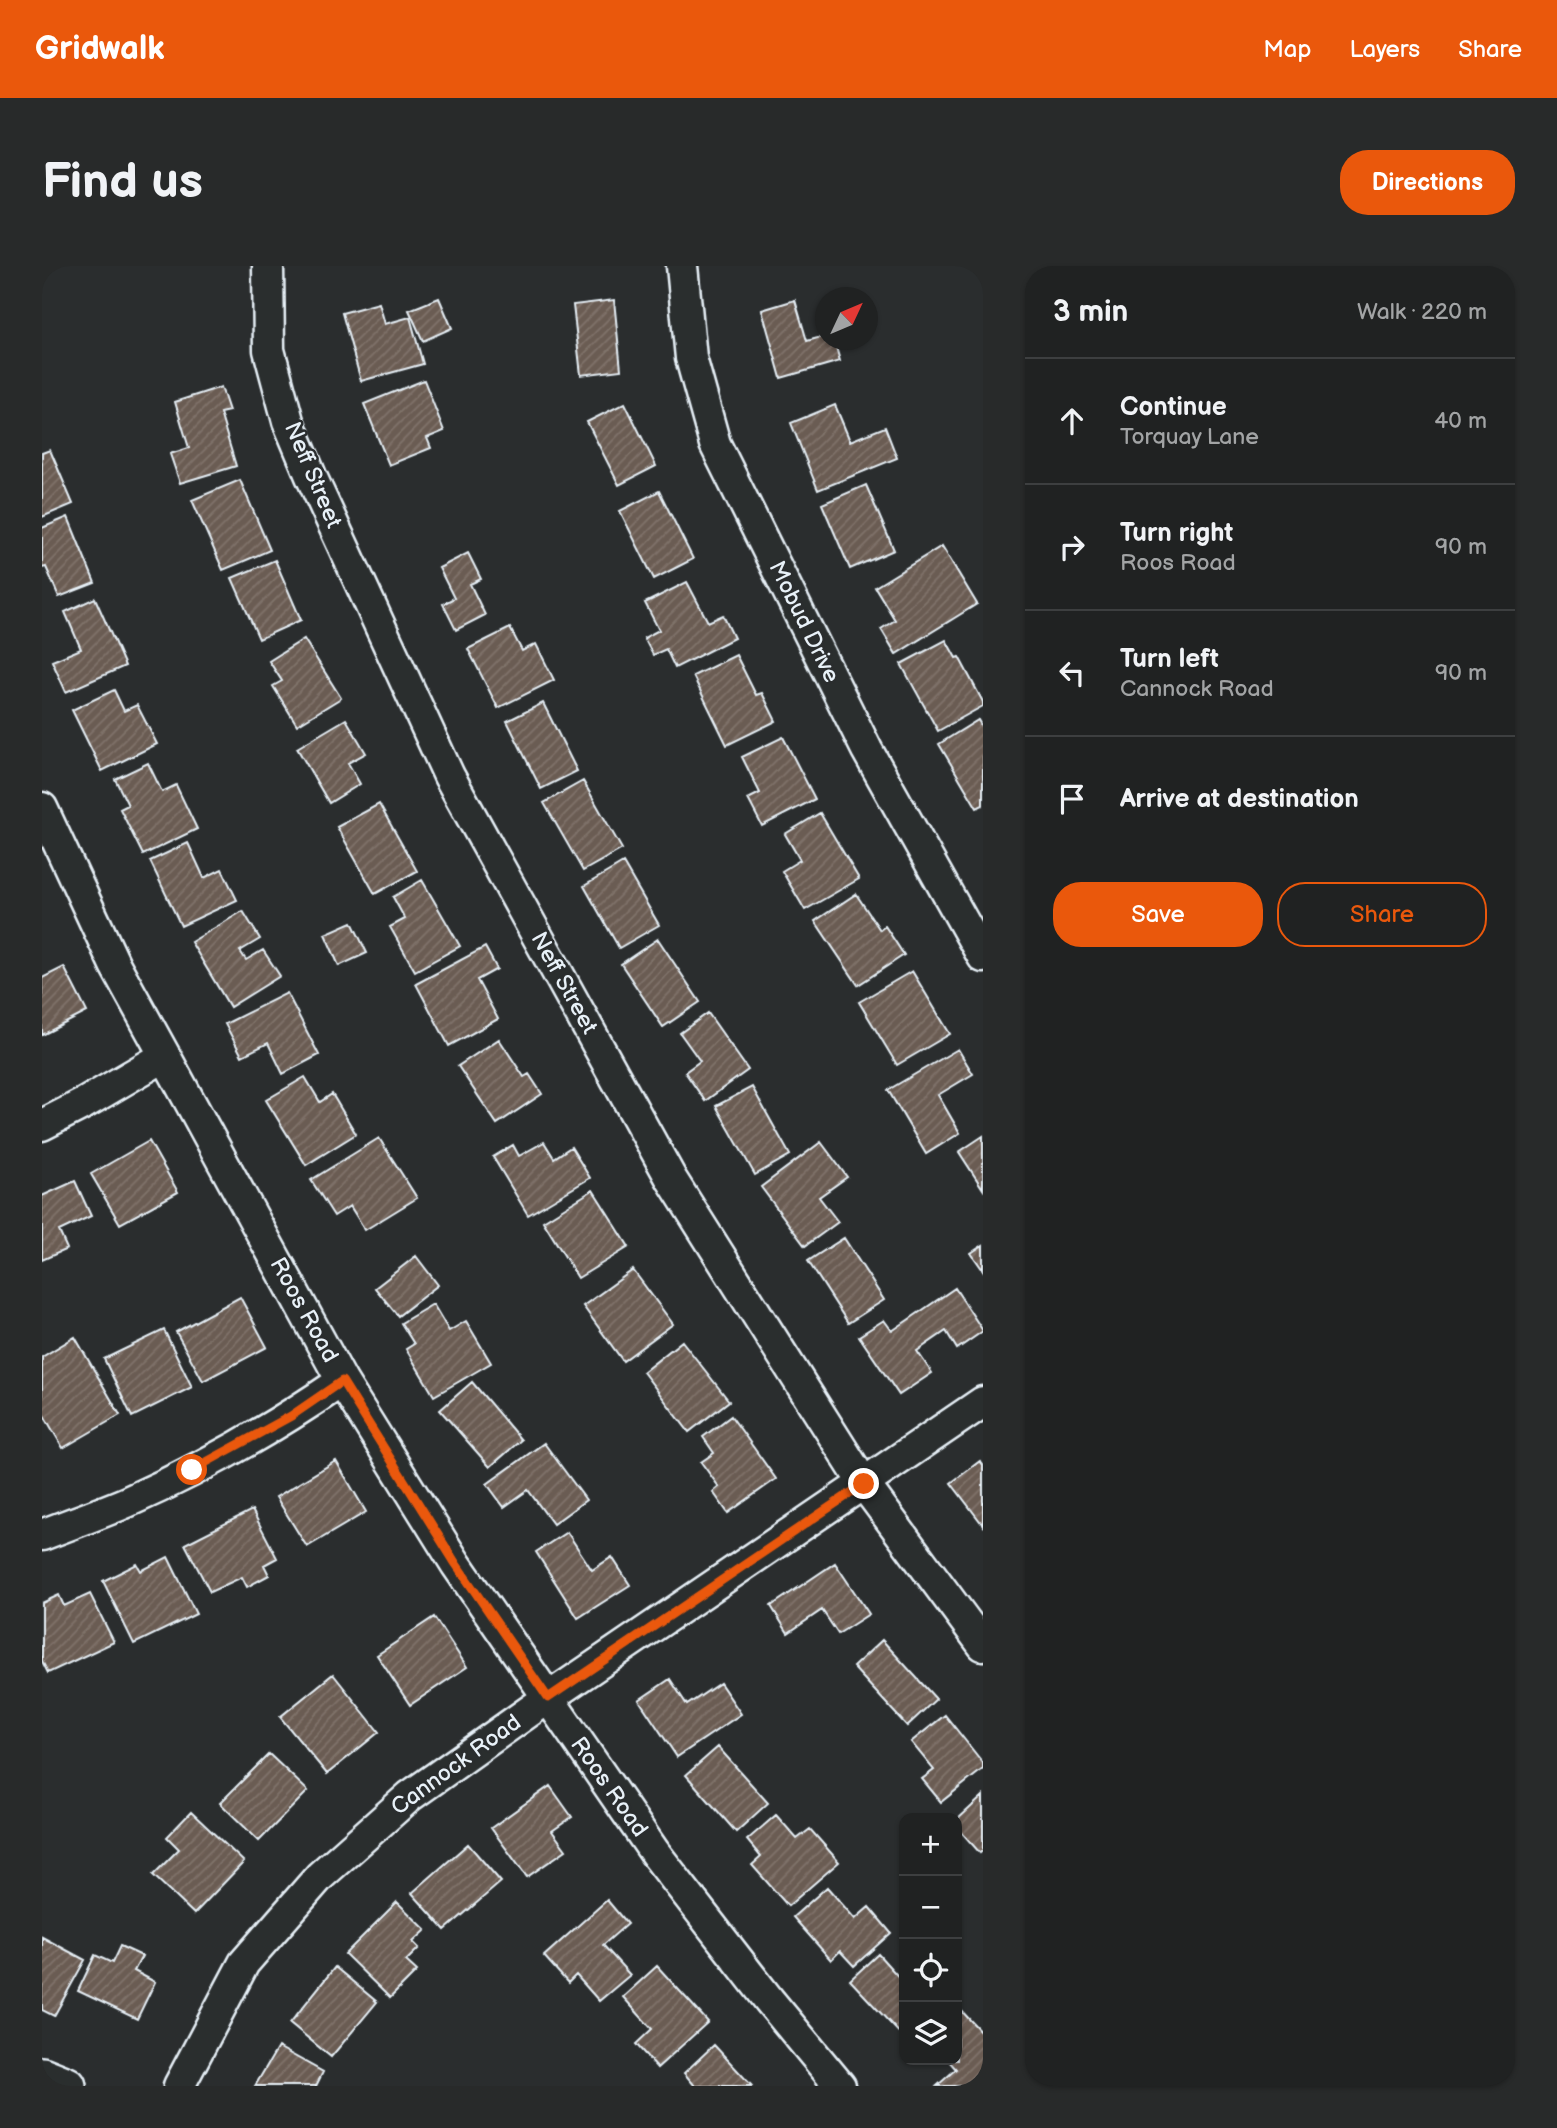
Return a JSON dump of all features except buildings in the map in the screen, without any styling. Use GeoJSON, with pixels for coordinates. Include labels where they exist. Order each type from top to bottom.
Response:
{"type":"FeatureCollection","features":[{"type":"Feature","properties":{"kind":"street","name":"Neff Street"},"geometry":{"type":"LineString","coordinates":[[268,266],[269,350],[288,421],[311,477],[449,776],[672,1180],[864,1484],[983,1645]]}},
{"type":"Feature","properties":{"kind":"street","name":"Mobud Drive"},"geometry":{"type":"LineString","coordinates":[[682,266],[691,358],[715,444],[867,750],[983,957]]}},
{"type":"Feature","properties":{"kind":"street","name":"Roos Road"},"geometry":{"type":"LineString","coordinates":[[42,808],[115,965],[342,1381],[456,1564],[655,1853],[840,2086]]}},
{"type":"Feature","properties":{"kind":"street"},"geometry":{"type":"LineString","coordinates":[[42,1125],[165,1056]]}},
{"type":"Feature","properties":{"kind":"street"},"geometry":{"type":"LineString","coordinates":[[42,1535],[128,1501],[192,1470],[291,1416],[342,1381]]}},
{"type":"Feature","properties":{"kind":"street","name":"Cannock Road"},"geometry":{"type":"LineString","coordinates":[[179,2086],[244,1964],[320,1876],[410,1796],[548,1698],[983,1402]]}},
{"type":"Feature","properties":{"kind":"street"},"geometry":{"type":"LineString","coordinates":[[42,2076],[67,2086]]}},
{"type":"Feature","properties":{"kind":"route"},"geometry":{"type":"LineString","coordinates":[[192,1470],[291,1416],[342,1381],[456,1564],[548,1698],[864,1484]]}}]}
